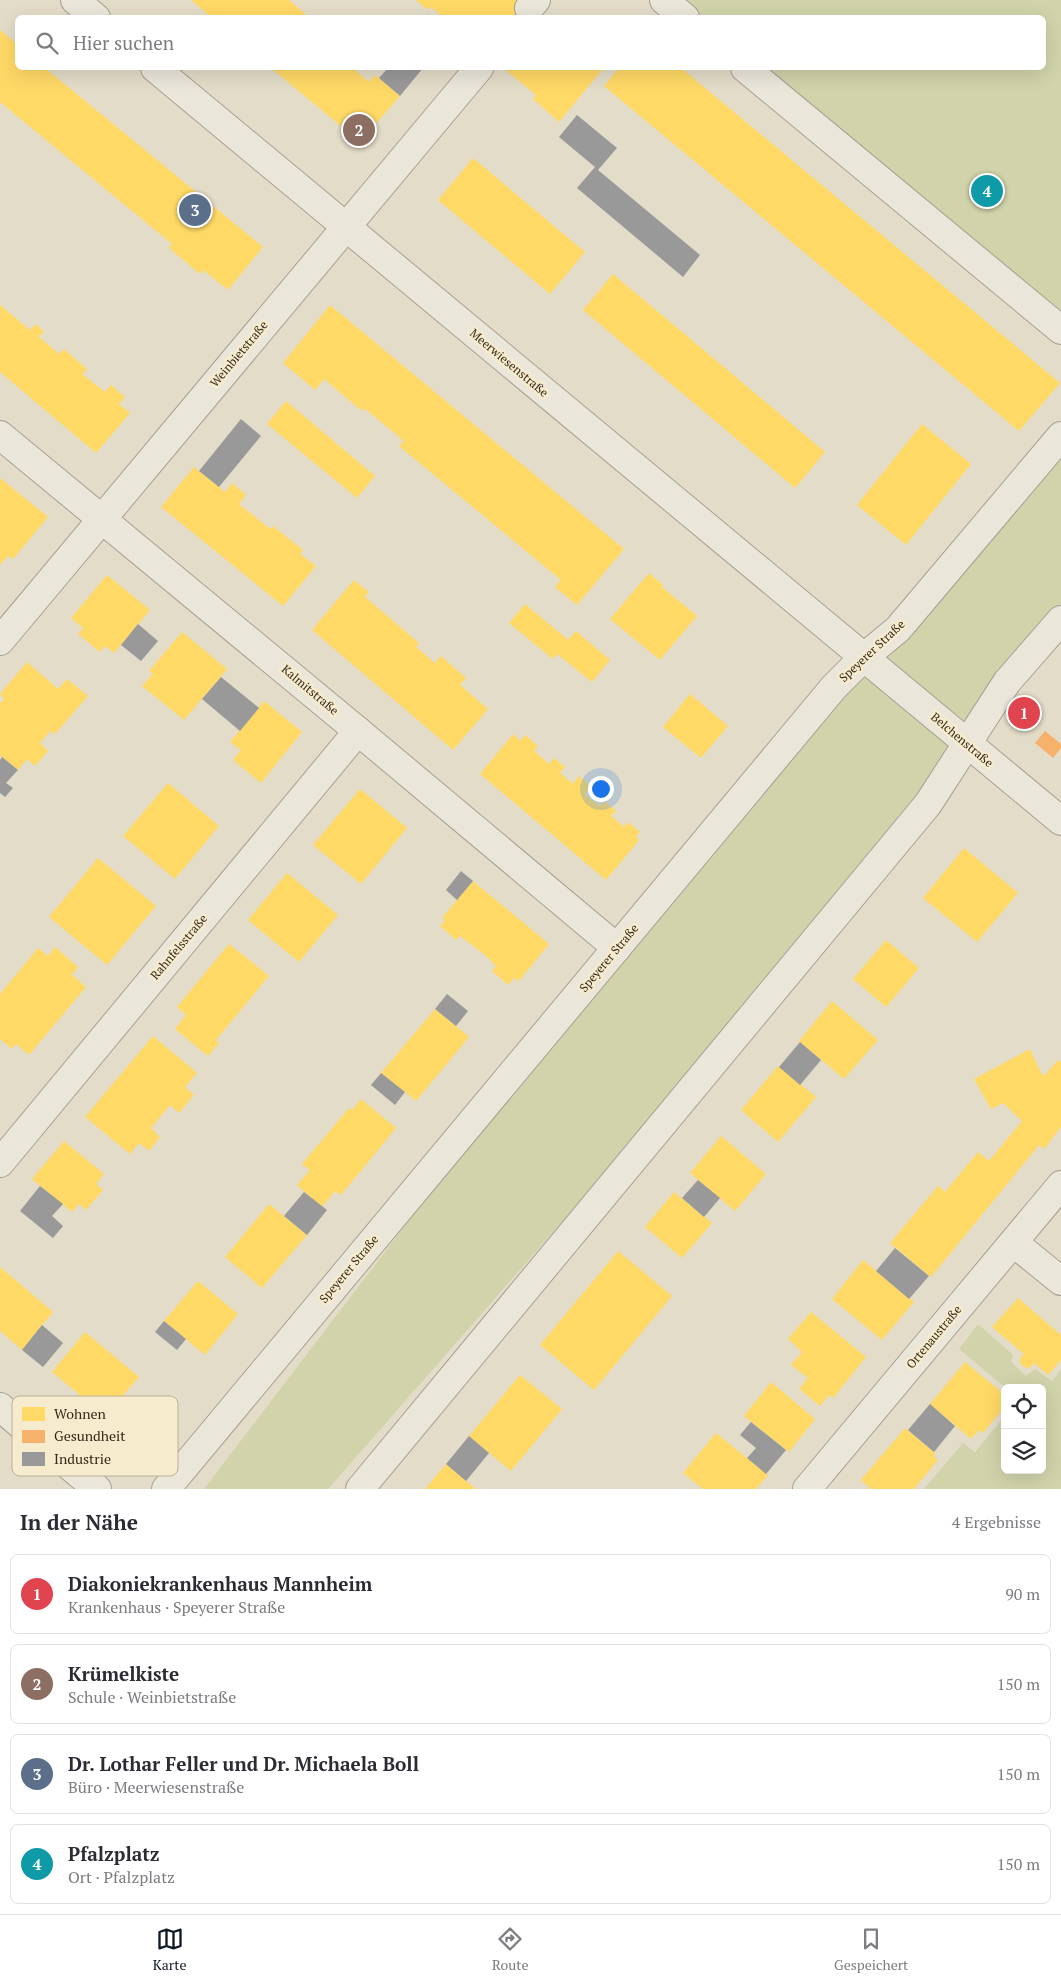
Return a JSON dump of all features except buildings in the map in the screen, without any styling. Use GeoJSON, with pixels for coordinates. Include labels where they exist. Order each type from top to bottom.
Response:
{"type":"FeatureCollection","features":[{"type":"Feature","properties":{"kind":"street"},"geometry":{"type":"LineString","coordinates":[[75,0],[92,15]]}},
{"type":"Feature","properties":{"kind":"street"},"geometry":{"type":"LineString","coordinates":[[664,0],[682,15]]}},
{"type":"Feature","properties":{"kind":"street","name":"Meerwiesenstraße"},"geometry":{"type":"LineString","coordinates":[[158,70],[863,658]]}},
{"type":"Feature","properties":{"kind":"street","name":"Weinbietstraße"},"geometry":{"type":"LineString","coordinates":[[0,641],[477,70]]}},
{"type":"Feature","properties":{"kind":"street"},"geometry":{"type":"LineString","coordinates":[[747,70],[1061,330]]}},
{"type":"Feature","properties":{"kind":"street","name":"Kalmitstraße"},"geometry":{"type":"LineString","coordinates":[[0,435],[617,948]]}},
{"type":"Feature","properties":{"kind":"street","name":"Speyerer Straße"},"geometry":{"type":"LineString","coordinates":[[178,1475],[834,687],[863,658],[898,629],[1061,436]]}},
{"type":"Feature","properties":{"kind":"street"},"geometry":{"type":"LineString","coordinates":[[360,1489],[928,804],[1008,682],[1061,620]]}},
{"type":"Feature","properties":{"kind":"street","name":"Belchenstraße"},"geometry":{"type":"LineString","coordinates":[[863,658],[1061,821]]}},
{"type":"Feature","properties":{"kind":"street","name":"Rahnfelsstraße"},"geometry":{"type":"LineString","coordinates":[[0,1162],[358,731]]}},
{"type":"Feature","properties":{"kind":"street","name":"Ortenaustraße"},"geometry":{"type":"LineString","coordinates":[[807,1489],[1061,1185]]}},
{"type":"Feature","properties":{"kind":"street"},"geometry":{"type":"LineString","coordinates":[[1014,1243],[1061,1281]]}},
{"type":"Feature","properties":{"kind":"street"},"geometry":{"type":"LineString","coordinates":[[0,1407],[12,1417]]}},
{"type":"Feature","properties":{"kind":"street"},"geometry":{"type":"LineString","coordinates":[[82,1476],[98,1489]]}},
{"type":"Feature","properties":{"kind":"street","name":"Speyerer Straße"},"geometry":{"type":"LineString","coordinates":[[166,1489],[177,1476]]}},
{"type":"Feature","properties":{"kind":"green space"},"geometry":{"type":"Polygon","coordinates":[[[664,0],[1061,0],[1061,330],[747,70],[1046,70],[1046,15],[682,15],[664,0]]]}},
{"type":"Feature","properties":{"kind":"green space"},"geometry":{"type":"Polygon","coordinates":[[[1061,436],[1061,620],[928,804],[328,1489],[204,1489],[617,948],[1061,436]]]}},
{"type":"Feature","properties":{"kind":"green space"},"geometry":{"type":"Polygon","coordinates":[[[978,1324],[1013,1355],[1011,1362],[1026,1376],[1035,1369],[1052,1381],[1061,1370],[1061,1489],[924,1489],[963,1443],[975,1452],[1001,1421],[1001,1474],[1046,1474],[1046,1384],[1001,1384],[959,1349],[978,1324]]]}},
{"type":"Feature","properties":{"kind":"place","name":"Krümelkiste"},"geometry":{"type":"Point","coordinates":[359,130]}},
{"type":"Feature","properties":{"kind":"place","name":"Pfalzplatz"},"geometry":{"type":"Point","coordinates":[987,191]}},
{"type":"Feature","properties":{"kind":"place","name":"Dr. Lothar Feller und Dr. Michaela Boll"},"geometry":{"type":"Point","coordinates":[195,210]}},
{"type":"Feature","properties":{"kind":"place","name":"Diakoniekrankenhaus Mannheim"},"geometry":{"type":"Point","coordinates":[1024,713]}}]}
